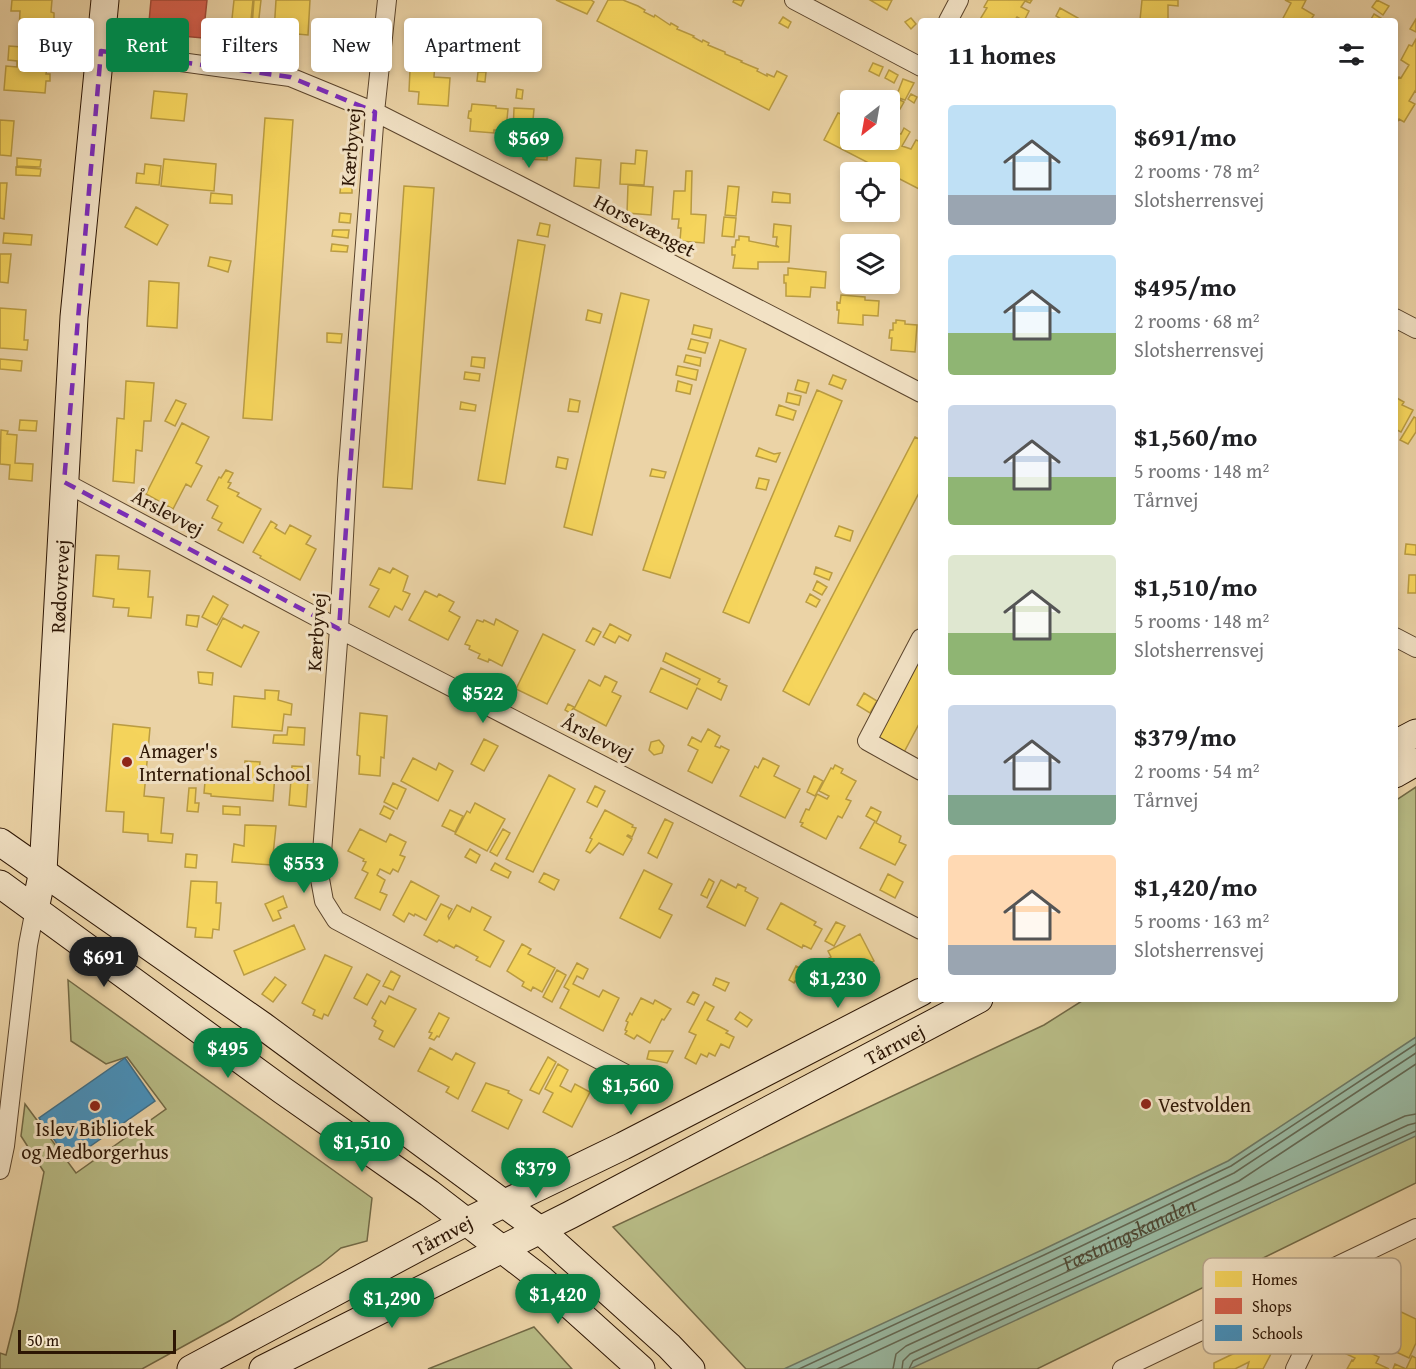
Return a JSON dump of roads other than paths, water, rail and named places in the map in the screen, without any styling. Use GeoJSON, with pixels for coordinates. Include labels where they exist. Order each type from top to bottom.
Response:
{"type":"FeatureCollection","features":[{"type":"Feature","properties":{"kind":"street","name":"Rødovrevej"},"geometry":{"type":"LineString","coordinates":[[0,1170],[5,1146],[28,945],[43,872],[74,317],[105,0]]}},
{"type":"Feature","properties":{"kind":"street","name":"Kærbyvej"},"geometry":{"type":"LineString","coordinates":[[387,0],[375,112],[347,480],[339,629],[320,879],[324,901],[336,920],[641,1082]]}},
{"type":"Feature","properties":{"kind":"street"},"geometry":{"type":"LineString","coordinates":[[794,0],[918,65]]}},
{"type":"Feature","properties":{"kind":"street"},"geometry":{"type":"LineString","coordinates":[[950,18],[959,0]]}},
{"type":"Feature","properties":{"kind":"street","name":"Horsevænget"},"geometry":{"type":"LineString","coordinates":[[101,51],[290,77],[375,112],[519,184],[918,391]]}},
{"type":"Feature","properties":{"kind":"street"},"geometry":{"type":"LineString","coordinates":[[1398,319],[1416,328]]}},
{"type":"Feature","properties":{"kind":"street","name":"Årslevvej"},"geometry":{"type":"LineString","coordinates":[[64,482],[339,629],[918,928]]}},
{"type":"Feature","properties":{"kind":"street"},"geometry":{"type":"LineString","coordinates":[[1398,639],[1416,648]]}},
{"type":"Feature","properties":{"kind":"street"},"geometry":{"type":"LineString","coordinates":[[918,644],[867,741],[918,769]]}},
{"type":"Feature","properties":{"kind":"street"},"geometry":{"type":"LineString","coordinates":[[1398,742],[1416,733]]}},
{"type":"Feature","properties":{"kind":"street"},"geometry":{"type":"LineString","coordinates":[[1398,772],[1416,762]]}},
{"type":"Feature","properties":{"kind":"street"},"geometry":{"type":"LineString","coordinates":[[0,842],[263,1026],[540,1230],[669,1346],[691,1369]]}},
{"type":"Feature","properties":{"kind":"street"},"geometry":{"type":"LineString","coordinates":[[0,884],[282,1090],[429,1193],[542,1280],[641,1369]]}},
{"type":"Feature","properties":{"kind":"street","name":"Tårnvej"},"geometry":{"type":"LineString","coordinates":[[191,1369],[466,1222],[623,1146],[918,994]]}},
{"type":"Feature","properties":{"kind":"street","name":"Tårnvej"},"geometry":{"type":"LineString","coordinates":[[263,1369],[540,1230],[973,1002]]}},
{"type":"Feature","properties":{"kind":"street"},"geometry":{"type":"LineString","coordinates":[[1355,1258],[1416,1228]]}},
{"type":"Feature","properties":{"kind":"street"},"geometry":{"type":"LineString","coordinates":[[1122,1369],[1203,1331]]}},
{"type":"Feature","properties":{"kind":"street"},"geometry":{"type":"LineString","coordinates":[[1296,1369],[1303,1354]]}},
{"type":"Feature","properties":{"kind":"water","name":"Fæstningskanalen"},"geometry":{"type":"Polygon","coordinates":[[[1416,1037],[1416,1136],[910,1369],[784,1369],[1228,1161],[1416,1037]]]}},
{"type":"Feature","properties":{"kind":"place","name":"Amager's International School"},"geometry":{"type":"Point","coordinates":[127,762]}},
{"type":"Feature","properties":{"kind":"place","name":"Vestvolden"},"geometry":{"type":"Point","coordinates":[1146,1104]}},
{"type":"Feature","properties":{"kind":"place","name":"Islev Bibliotek og Medborgerhus"},"geometry":{"type":"Point","coordinates":[95,1106]}}]}
